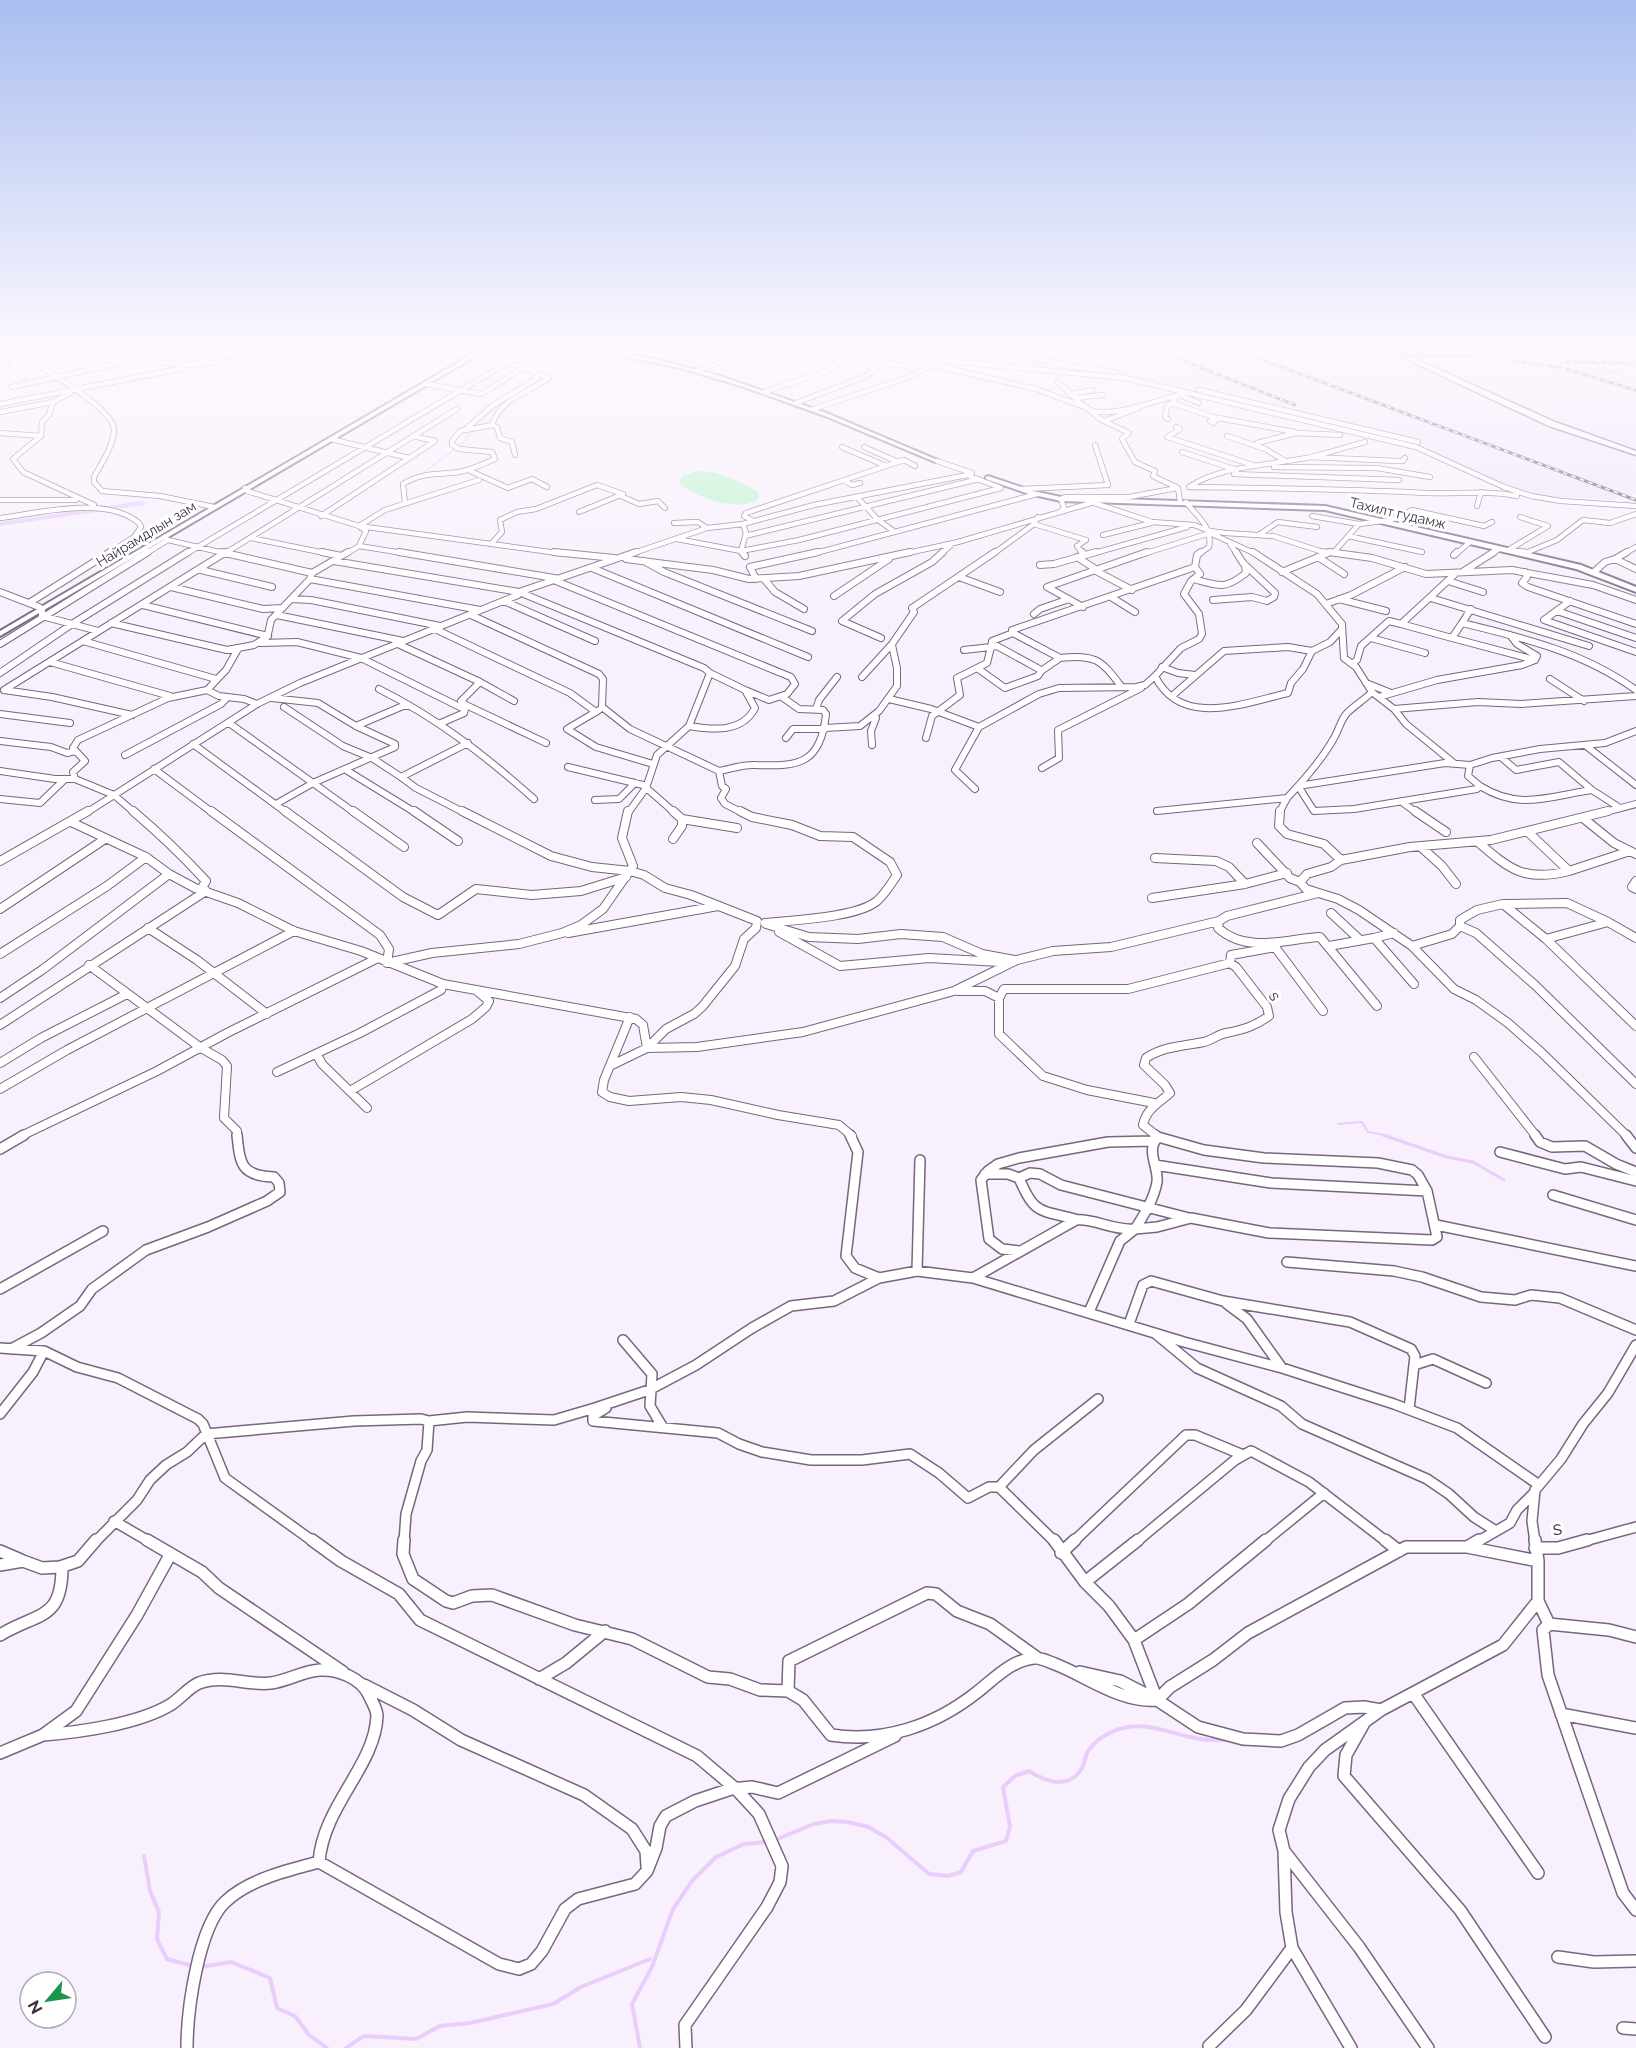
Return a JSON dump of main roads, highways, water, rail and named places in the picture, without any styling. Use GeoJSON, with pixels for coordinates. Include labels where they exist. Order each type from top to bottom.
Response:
{"type":"FeatureCollection","features":[{"type":"Feature","properties":{"kind":"highway"},"geometry":{"type":"LineString","coordinates":[[1605,442],[1636,452]]}},
{"type":"Feature","properties":{"kind":"highway"},"geometry":{"type":"LineString","coordinates":[[1608,442],[1636,452]]}},
{"type":"Feature","properties":{"kind":"main road","name":"Найрамдлын зам"},"geometry":{"type":"LineString","coordinates":[[0,634],[42,613],[245,488],[327,442]]}},
{"type":"Feature","properties":{"kind":"main road"},"geometry":{"type":"LineString","coordinates":[[891,442],[937,461]]}},
{"type":"Feature","properties":{"kind":"main road","name":"Тахилт гудамж"},"geometry":{"type":"LineString","coordinates":[[984,479],[1037,494],[1089,502],[1183,501],[1325,508],[1594,572],[1636,590]]}},
{"type":"Feature","properties":{"kind":"waterway"},"geometry":{"type":"LineString","coordinates":[[423,474],[463,442]]}},
{"type":"Feature","properties":{"kind":"waterway"},"geometry":{"type":"LineString","coordinates":[[1428,450],[1477,472]]}},
{"type":"Feature","properties":{"kind":"waterway"},"geometry":{"type":"LineString","coordinates":[[1622,504],[1629,501]]}},
{"type":"Feature","properties":{"kind":"waterway"},"geometry":{"type":"LineString","coordinates":[[0,524],[142,503]]}},
{"type":"Feature","properties":{"kind":"waterway"},"geometry":{"type":"LineString","coordinates":[[1338,1124],[1362,1122],[1368,1132],[1390,1136]]}},
{"type":"Feature","properties":{"kind":"waterway"},"geometry":{"type":"LineString","coordinates":[[1383,1135],[1447,1157],[1473,1162],[1504,1180]]}},
{"type":"Feature","properties":{"kind":"waterway"},"geometry":{"type":"LineString","coordinates":[[775,1840],[814,1824],[831,1821],[848,1822],[868,1827],[886,1837],[929,1874],[948,1876],[961,1872],[973,1851],[1006,1841],[1010,1827],[1003,1787],[1015,1776],[1029,1771],[1050,1781],[1064,1782],[1077,1775],[1087,1753],[1100,1739],[1114,1731],[1135,1726],[1155,1728],[1199,1739],[1228,1740]]}},
{"type":"Feature","properties":{"kind":"waterway"},"geometry":{"type":"LineString","coordinates":[[640,2048],[632,2004],[652,1967],[673,1909],[692,1881],[716,1857],[744,1844],[767,1842]]}},
{"type":"Feature","properties":{"kind":"waterway"},"geometry":{"type":"LineString","coordinates":[[144,1856],[150,1891],[159,1912],[157,1939],[167,1959],[193,1966]]}},
{"type":"Feature","properties":{"kind":"waterway"},"geometry":{"type":"LineString","coordinates":[[346,2048],[364,2036],[416,2039],[440,2026],[470,2023],[553,2004],[581,1987],[650,1959]]}},
{"type":"Feature","properties":{"kind":"waterway"},"geometry":{"type":"LineString","coordinates":[[201,1967],[231,1962],[270,1978],[277,2008],[295,2016],[309,2035],[327,2048]]}},
{"type":"Feature","properties":{"kind":"railway"},"geometry":{"type":"LineString","coordinates":[[1480,442],[1636,500]]}}]}
